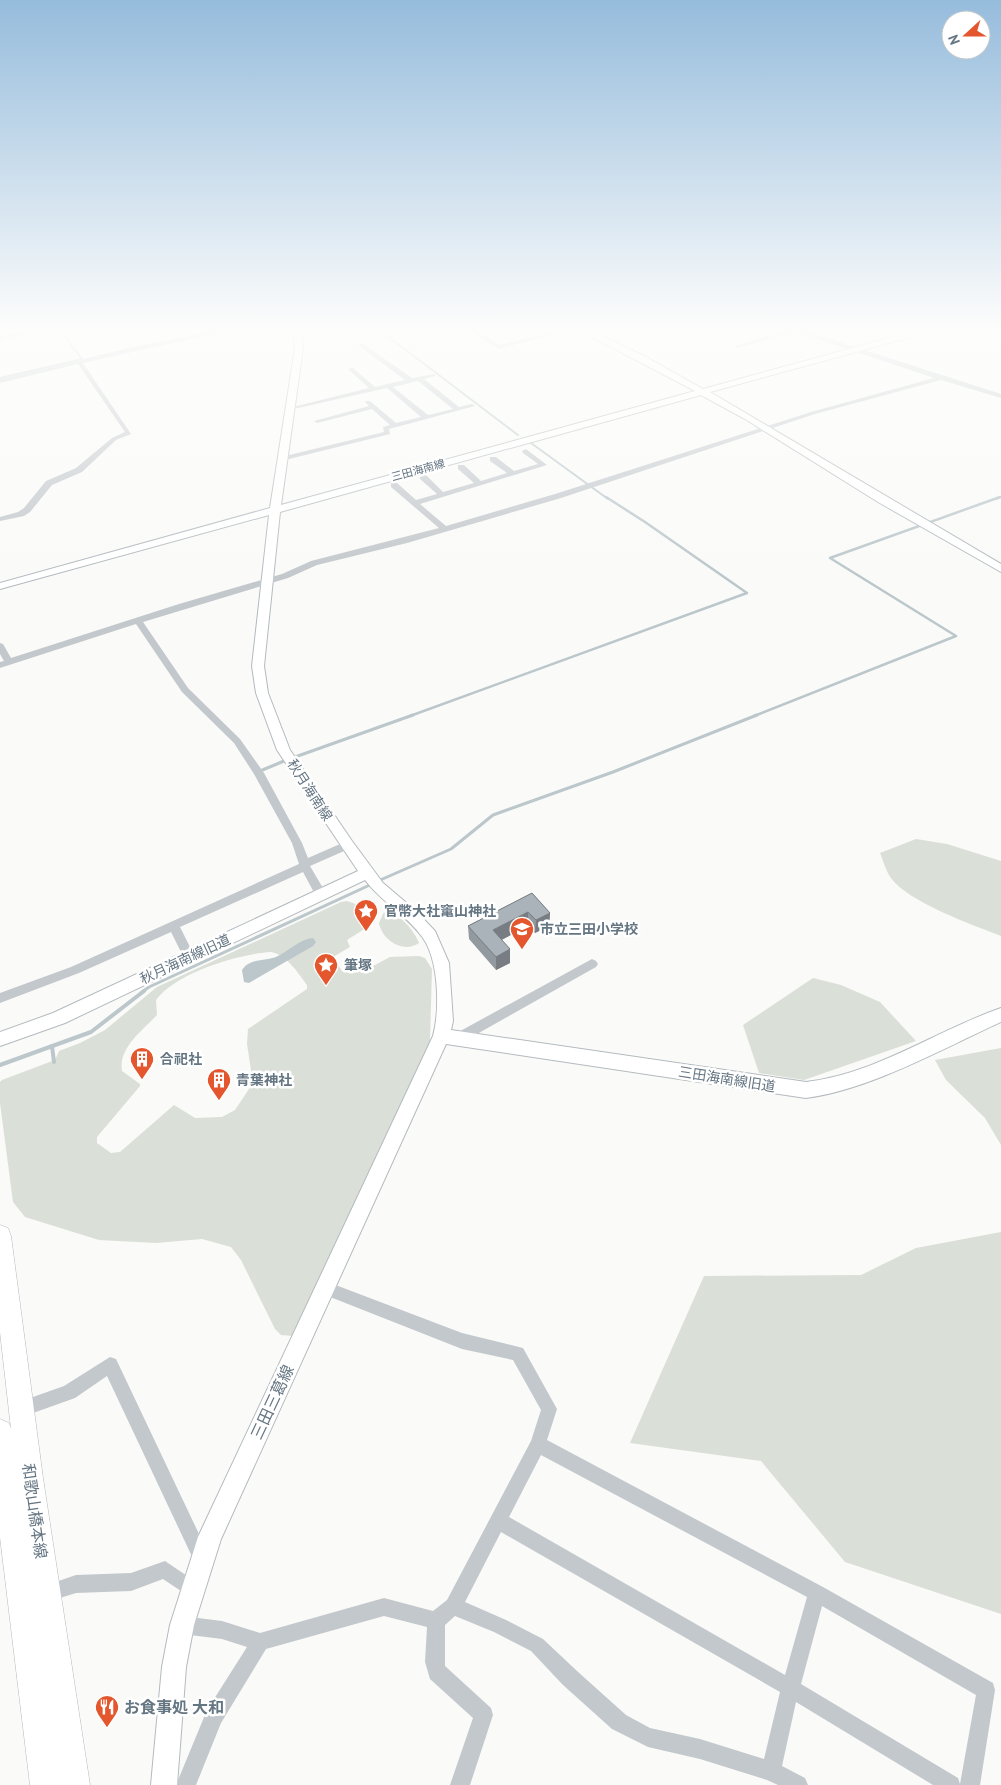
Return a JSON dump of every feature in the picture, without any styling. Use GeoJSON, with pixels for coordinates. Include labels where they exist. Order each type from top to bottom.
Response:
{"type":"FeatureCollection","features":[{"type":"Feature","properties":{"kind":"main road","name":"秋月海南線"},"geometry":{"type":"LineString","coordinates":[[291,410],[276,508],[258,666],[262,693],[276,735],[284,750],[347,846],[372,879],[430,935],[441,963],[445,1021],[449,1038]]}},
{"type":"Feature","properties":{"kind":"main road","name":"三田海南線"},"geometry":{"type":"LineString","coordinates":[[276,508],[626,410]]}},
{"type":"Feature","properties":{"kind":"main road"},"geometry":{"type":"LineString","coordinates":[[734,410],[882,500],[1001,569]]}},
{"type":"Feature","properties":{"kind":"main road"},"geometry":{"type":"LineString","coordinates":[[0,580],[276,508]]}},
{"type":"Feature","properties":{"kind":"main road"},"geometry":{"type":"LineString","coordinates":[[0,586],[276,508]]}},
{"type":"Feature","properties":{"kind":"main road","name":"秋月海南線旧道"},"geometry":{"type":"LineString","coordinates":[[0,1039],[59,1018],[321,895],[372,879]]}},
{"type":"Feature","properties":{"kind":"main road","name":"三田海南線旧道"},"geometry":{"type":"LineString","coordinates":[[449,1038],[806,1090],[831,1086],[873,1072],[1001,1015]]}},
{"type":"Feature","properties":{"kind":"main road","name":"三田三葛線"},"geometry":{"type":"LineString","coordinates":[[164,1785],[174,1667],[182,1625],[210,1537],[325,1288],[449,1038]]}},
{"type":"Feature","properties":{"kind":"main road","name":"和歌山橋本線"},"geometry":{"type":"LineString","coordinates":[[0,1236],[46,1593],[75,1785]]}},
{"type":"Feature","properties":{"kind":"main road","name":"和歌山橋本線"},"geometry":{"type":"LineString","coordinates":[[0,1432],[46,1785]]}},
{"type":"Feature","properties":{"kind":"street"},"geometry":{"type":"LineString","coordinates":[[0,519],[20,514],[26,510],[49,483],[73,474],[105,449],[114,438],[128,434],[113,410]]}},
{"type":"Feature","properties":{"kind":"street"},"geometry":{"type":"LineString","coordinates":[[317,421],[360,410]]}},
{"type":"Feature","properties":{"kind":"street"},"geometry":{"type":"LineString","coordinates":[[377,410],[395,426]]}},
{"type":"Feature","properties":{"kind":"street"},"geometry":{"type":"LineString","coordinates":[[418,410],[427,418]]}},
{"type":"Feature","properties":{"kind":"street"},"geometry":{"type":"LineString","coordinates":[[284,459],[388,433],[385,428],[457,410]]}},
{"type":"Feature","properties":{"kind":"street"},"geometry":{"type":"LineString","coordinates":[[0,646],[4,663],[285,576],[314,563],[404,541],[443,528],[558,496],[823,410]]}},
{"type":"Feature","properties":{"kind":"street"},"geometry":{"type":"LineString","coordinates":[[414,503],[543,465],[526,451]]}},
{"type":"Feature","properties":{"kind":"street"},"geometry":{"type":"LineString","coordinates":[[493,459],[512,474]]}},
{"type":"Feature","properties":{"kind":"street"},"geometry":{"type":"LineString","coordinates":[[461,467],[480,484]]}},
{"type":"Feature","properties":{"kind":"street"},"geometry":{"type":"LineString","coordinates":[[423,477],[442,495]]}},
{"type":"Feature","properties":{"kind":"street"},"geometry":{"type":"LineString","coordinates":[[394,485],[443,528]]}},
{"type":"Feature","properties":{"kind":"street"},"geometry":{"type":"LineString","coordinates":[[138,621],[185,690],[237,741],[259,772],[297,844],[304,865],[321,895]]}},
{"type":"Feature","properties":{"kind":"street"},"geometry":{"type":"LineString","coordinates":[[0,998],[76,970],[147,937],[174,927],[347,846]]}},
{"type":"Feature","properties":{"kind":"street"},"geometry":{"type":"LineString","coordinates":[[174,927],[189,957]]}},
{"type":"Feature","properties":{"kind":"street"},"geometry":{"type":"LineString","coordinates":[[449,1038],[592,964]]}},
{"type":"Feature","properties":{"kind":"street"},"geometry":{"type":"LineString","coordinates":[[325,1288],[462,1341],[518,1353],[549,1409],[538,1444],[499,1521],[452,1606],[436,1621],[434,1662],[437,1672],[484,1715],[460,1785]]}},
{"type":"Feature","properties":{"kind":"street"},"geometry":{"type":"LineString","coordinates":[[22,1409],[69,1392],[110,1365],[202,1561]]}},
{"type":"Feature","properties":{"kind":"street"},"geometry":{"type":"LineString","coordinates":[[538,1444],[817,1593],[986,1690],[970,1785]]}},
{"type":"Feature","properties":{"kind":"street"},"geometry":{"type":"LineString","coordinates":[[499,1521],[790,1688],[951,1785]]}},
{"type":"Feature","properties":{"kind":"street"},"geometry":{"type":"LineString","coordinates":[[46,1593],[76,1584],[131,1582],[165,1570],[192,1590]]}},
{"type":"Feature","properties":{"kind":"street"},"geometry":{"type":"LineString","coordinates":[[771,1771],[790,1688],[817,1593]]}},
{"type":"Feature","properties":{"kind":"street"},"geometry":{"type":"LineString","coordinates":[[452,1606],[500,1626],[538,1645],[570,1678],[619,1722],[648,1736],[700,1749],[771,1771],[798,1785]]}},
{"type":"Feature","properties":{"kind":"street"},"geometry":{"type":"LineString","coordinates":[[182,1625],[222,1630],[260,1642],[384,1608],[436,1621]]}},
{"type":"Feature","properties":{"kind":"street"},"geometry":{"type":"LineString","coordinates":[[186,1785],[214,1717],[260,1642]]}},
{"type":"Feature","properties":{"kind":"shaded area"},"geometry":{"type":"Polygon","coordinates":[[[916,839],[947,844],[1001,861],[1001,936],[926,904],[911,896],[891,878],[880,853],[916,839]]]}},
{"type":"Feature","properties":{"kind":"shaded area"},"geometry":{"type":"Polygon","coordinates":[[[347,901],[369,910],[363,923],[366,928],[347,940],[350,947],[333,957],[342,971],[362,962],[371,967],[390,957],[419,956],[425,958],[432,969],[430,1041],[293,1336],[281,1335],[275,1329],[241,1260],[231,1247],[202,1239],[156,1243],[99,1240],[25,1217],[13,1202],[0,1103],[0,1082],[2,1080],[55,1060],[59,1051],[105,1030],[157,987],[341,902],[347,901]],[[271,952],[225,961],[192,973],[165,990],[156,1000],[157,1015],[132,1040],[124,1055],[122,1071],[140,1084],[140,1086],[97,1137],[97,1143],[111,1153],[120,1152],[174,1105],[195,1118],[222,1117],[235,1110],[253,1083],[247,1044],[248,1029],[307,989],[307,985],[292,965],[271,952]]]}},
{"type":"Feature","properties":{"kind":"shaded area"},"geometry":{"type":"Polygon","coordinates":[[[384,912],[401,919],[413,932],[419,943],[406,947],[394,944],[389,940],[384,935],[379,923],[384,912]]]}},
{"type":"Feature","properties":{"kind":"shaded area"},"geometry":{"type":"Polygon","coordinates":[[[313,938],[316,942],[313,946],[249,983],[244,982],[242,970],[249,963],[274,958],[299,943],[313,938]]]}},
{"type":"Feature","properties":{"kind":"shaded area"},"geometry":{"type":"Polygon","coordinates":[[[813,978],[841,985],[880,1002],[916,1041],[804,1080],[759,1073],[743,1025],[813,978]]]}},
{"type":"Feature","properties":{"kind":"shaded area"},"geometry":{"type":"Polygon","coordinates":[[[1001,1048],[1001,1145],[985,1118],[946,1080],[935,1060],[1001,1048]]]}},
{"type":"Feature","properties":{"kind":"shaded area"},"geometry":{"type":"Polygon","coordinates":[[[1001,1232],[1001,1614],[845,1562],[761,1461],[630,1443],[704,1276],[861,1275],[916,1248],[1001,1232]]]}},
{"type":"Feature","properties":{"kind":"building"},"geometry":{"type":"Polygon","coordinates":[[[532,893],[550,913],[536,920],[528,912],[493,930],[510,949],[496,957],[468,926],[532,893]]]}},
{"type":"Feature","properties":{"kind":"waterway"},"geometry":{"type":"LineString","coordinates":[[485,410],[518,435]]}},
{"type":"Feature","properties":{"kind":"waterway"},"geometry":{"type":"LineString","coordinates":[[531,443],[608,499]]}},
{"type":"Feature","properties":{"kind":"waterway"},"geometry":{"type":"LineString","coordinates":[[410,716],[747,593],[606,497]]}},
{"type":"Feature","properties":{"kind":"waterway"},"geometry":{"type":"LineString","coordinates":[[754,716],[956,636],[830,558],[1000,497]]}},
{"type":"Feature","properties":{"kind":"waterway"},"geometry":{"type":"LineString","coordinates":[[996,499],[1001,497]]}},
{"type":"Feature","properties":{"kind":"waterway"},"geometry":{"type":"LineString","coordinates":[[295,757],[413,715]]}},
{"type":"Feature","properties":{"kind":"waterway"},"geometry":{"type":"LineString","coordinates":[[378,881],[451,849],[493,815],[613,772],[757,715]]}},
{"type":"Feature","properties":{"kind":"waterway"},"geometry":{"type":"LineString","coordinates":[[260,771],[284,761]]}},
{"type":"Feature","properties":{"kind":"waterway"},"geometry":{"type":"LineString","coordinates":[[142,992],[149,987],[372,884]]}},
{"type":"Feature","properties":{"kind":"waterway"},"geometry":{"type":"LineString","coordinates":[[52,1046],[91,1032],[144,991]]}},
{"type":"Feature","properties":{"kind":"waterway"},"geometry":{"type":"LineString","coordinates":[[0,1065],[52,1046]]}},
{"type":"Feature","properties":{"kind":"waterway"},"geometry":{"type":"LineString","coordinates":[[52,1046],[54,1062]]}},
{"type":"Feature","properties":{"kind":"place","name":"官幣大社竃山神社"},"geometry":{"type":"Point","coordinates":[366,932]}},
{"type":"Feature","properties":{"kind":"place","name":"市立三田小学校"},"geometry":{"type":"Point","coordinates":[522,950]}},
{"type":"Feature","properties":{"kind":"place","name":"筆塚"},"geometry":{"type":"Point","coordinates":[326,986]}},
{"type":"Feature","properties":{"kind":"place","name":"合祀社"},"geometry":{"type":"Point","coordinates":[142,1080]}},
{"type":"Feature","properties":{"kind":"place","name":"青葉神社"},"geometry":{"type":"Point","coordinates":[219,1101]}},
{"type":"Feature","properties":{"kind":"place","name":"お食事処 大和"},"geometry":{"type":"Point","coordinates":[107,1728]}}]}
